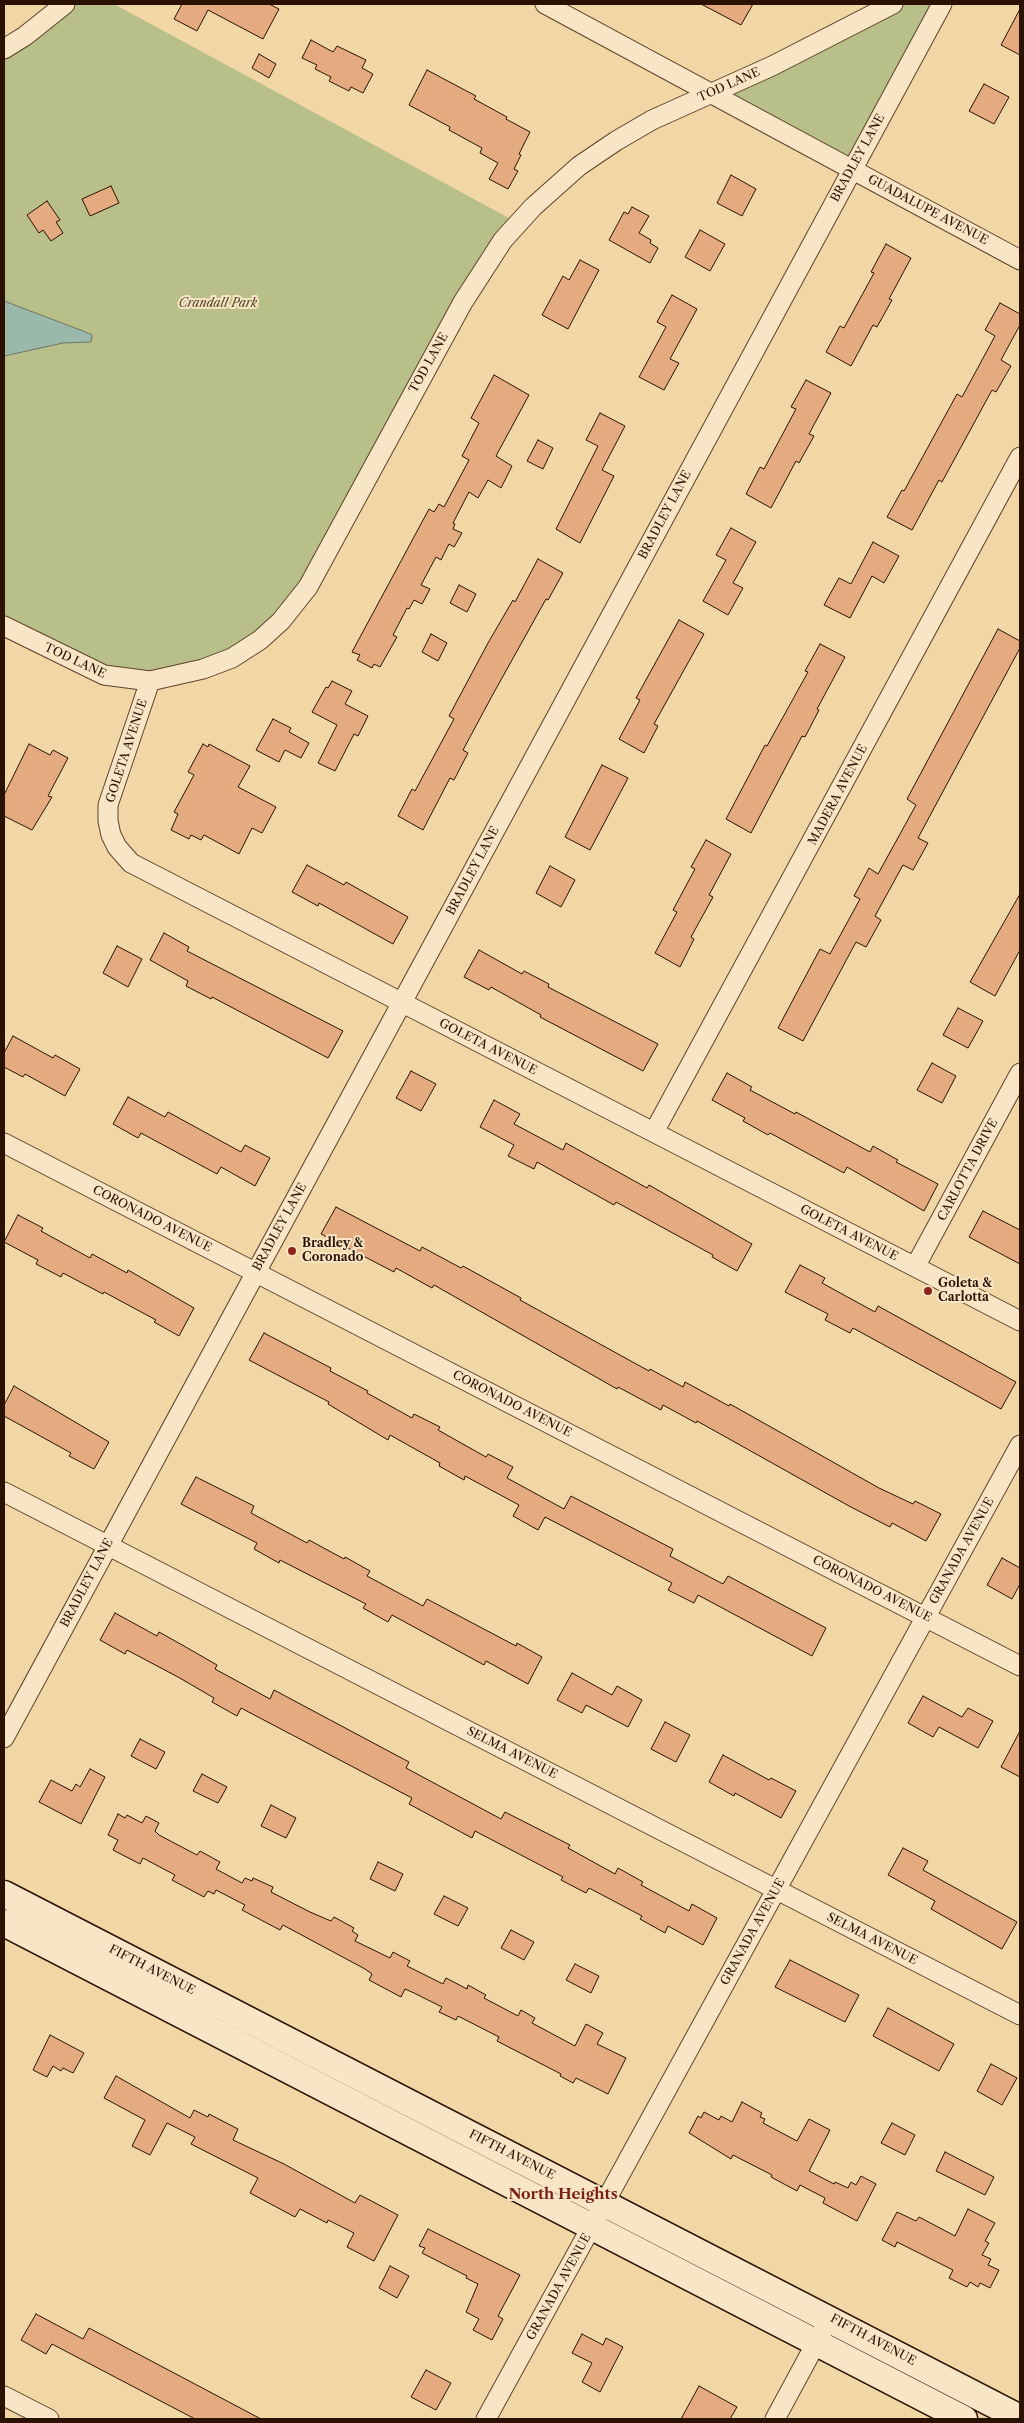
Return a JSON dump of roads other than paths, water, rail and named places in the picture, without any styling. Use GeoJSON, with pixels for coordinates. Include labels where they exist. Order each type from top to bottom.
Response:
{"type":"FeatureCollection","features":[{"type":"Feature","properties":{"kind":"street"},"geometry":{"type":"LineString","coordinates":[[4,49],[65,4]]}},
{"type":"Feature","properties":{"kind":"street","name":"GUADALUPE AVENUE"},"geometry":{"type":"LineString","coordinates":[[545,4],[1020,260]]}},
{"type":"Feature","properties":{"kind":"street","name":"TOD LANE"},"geometry":{"type":"LineString","coordinates":[[4,626],[104,675],[150,681],[203,669],[232,658],[260,640],[280,622],[308,587],[463,302],[503,240],[533,207],[579,166],[652,120],[780,62],[893,4]]}},
{"type":"Feature","properties":{"kind":"street","name":"BRADLEY LANE"},"geometry":{"type":"LineString","coordinates":[[4,1738],[942,4]]}},
{"type":"Feature","properties":{"kind":"street","name":"MADERA AVENUE"},"geometry":{"type":"LineString","coordinates":[[654,1132],[1020,457]]}},
{"type":"Feature","properties":{"kind":"street","name":"GOLETA AVENUE"},"geometry":{"type":"LineString","coordinates":[[150,681],[108,805],[108,821],[117,848],[131,863],[145,872],[1020,1321]]}},
{"type":"Feature","properties":{"kind":"street","name":"CARLOTTA DRIVE"},"geometry":{"type":"LineString","coordinates":[[915,1267],[1020,1073]]}},
{"type":"Feature","properties":{"kind":"street","name":"CORONADO AVENUE"},"geometry":{"type":"LineString","coordinates":[[4,1143],[1020,1666]]}},
{"type":"Feature","properties":{"kind":"street","name":"GRANADA AVENUE"},"geometry":{"type":"LineString","coordinates":[[486,2419],[1020,1445]]}},
{"type":"Feature","properties":{"kind":"street","name":"SELMA AVENUE"},"geometry":{"type":"LineString","coordinates":[[4,1492],[1020,2015]]}},
{"type":"Feature","properties":{"kind":"street","name":"FIFTH AVENUE"},"geometry":{"type":"LineString","coordinates":[[4,1894],[830,2318],[1020,2418]]}},
{"type":"Feature","properties":{"kind":"street"},"geometry":{"type":"LineString","coordinates":[[4,1924],[964,2419]]}},
{"type":"Feature","properties":{"kind":"street"},"geometry":{"type":"LineString","coordinates":[[775,2419],[830,2318]]}},
{"type":"Feature","properties":{"kind":"street"},"geometry":{"type":"LineString","coordinates":[[4,2396],[49,2419]]}},
{"type":"Feature","properties":{"kind":"place","name":"Bradley & Coronado"},"geometry":{"type":"Point","coordinates":[292,1251]}},
{"type":"Feature","properties":{"kind":"place","name":"Goleta & Carlotta"},"geometry":{"type":"Point","coordinates":[928,1291]}},
{"type":"Feature","properties":{"kind":"district","name":"North Heights"},"geometry":{"type":"Point","coordinates":[563,2195]}},
{"type":"Feature","properties":{"kind":"park label","name":"Crandall Park"},"geometry":{"type":"Point","coordinates":[218,304]}}]}
